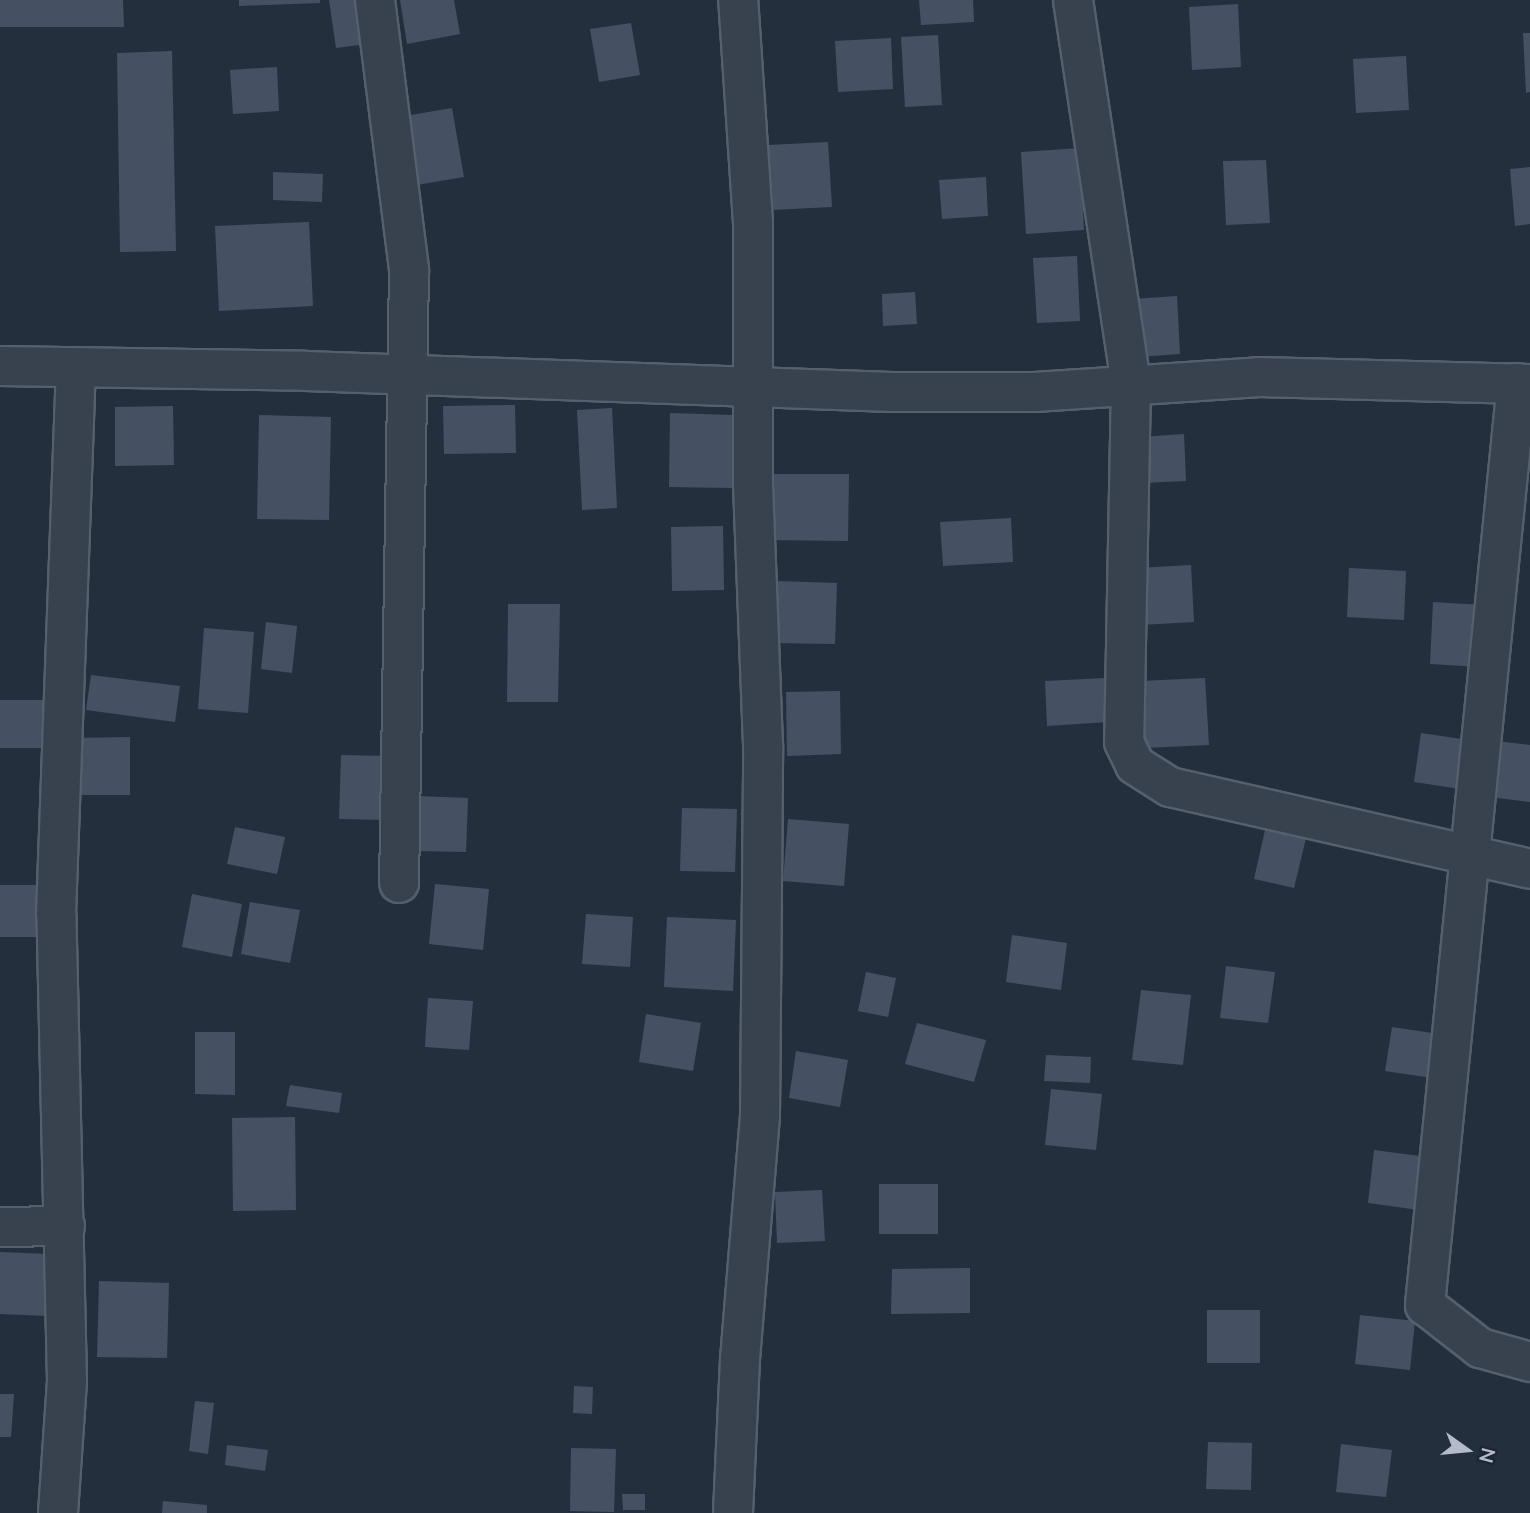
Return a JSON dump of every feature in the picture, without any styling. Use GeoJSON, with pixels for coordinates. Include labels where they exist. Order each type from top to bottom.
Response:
{"type":"FeatureCollection","features":[{"type":"Feature","properties":{"kind":"street"},"geometry":{"type":"LineString","coordinates":[[375,0],[410,270],[399,883]]}},
{"type":"Feature","properties":{"kind":"street"},"geometry":{"type":"LineString","coordinates":[[733,1513],[740,1359],[760,1115],[763,745],[753,390],[753,223],[738,0]]}},
{"type":"Feature","properties":{"kind":"street"},"geometry":{"type":"LineString","coordinates":[[1073,0],[1131,386],[1124,742],[1135,765],[1170,787],[1530,869]]}},
{"type":"Feature","properties":{"kind":"street"},"geometry":{"type":"LineString","coordinates":[[0,366],[407,375],[753,390],[1023,392],[1259,377],[1523,384],[1470,855],[1425,1305],[1480,1348],[1530,1362]]}},
{"type":"Feature","properties":{"kind":"street"},"geometry":{"type":"LineString","coordinates":[[58,1513],[67,1381],[56,914],[76,368]]}},
{"type":"Feature","properties":{"kind":"street"},"geometry":{"type":"LineString","coordinates":[[0,1227],[65,1226]]}},
{"type":"Feature","properties":{"kind":"building"},"geometry":{"type":"Polygon","coordinates":[[[0,0],[123,0],[124,27],[0,27],[0,0]]]}},
{"type":"Feature","properties":{"kind":"building"},"geometry":{"type":"Polygon","coordinates":[[[239,0],[320,0],[320,3],[239,6],[239,0]]]}},
{"type":"Feature","properties":{"kind":"building"},"geometry":{"type":"Polygon","coordinates":[[[329,0],[361,0],[367,44],[336,48],[329,0]]]}},
{"type":"Feature","properties":{"kind":"building"},"geometry":{"type":"Polygon","coordinates":[[[400,0],[454,0],[460,34],[407,44],[400,0]]]}},
{"type":"Feature","properties":{"kind":"building"},"geometry":{"type":"Polygon","coordinates":[[[919,0],[973,0],[974,22],[921,25],[919,0]]]}},
{"type":"Feature","properties":{"kind":"building"},"geometry":{"type":"Polygon","coordinates":[[[1238,4],[1241,67],[1192,70],[1189,7],[1238,4]]]}},
{"type":"Feature","properties":{"kind":"building"},"geometry":{"type":"Polygon","coordinates":[[[631,23],[640,75],[599,82],[590,29],[631,23]]]}},
{"type":"Feature","properties":{"kind":"building"},"geometry":{"type":"Polygon","coordinates":[[[1523,33],[1530,33],[1530,92],[1526,93],[1523,33]]]}},
{"type":"Feature","properties":{"kind":"building"},"geometry":{"type":"Polygon","coordinates":[[[938,35],[942,105],[905,107],[901,37],[938,35]]]}},
{"type":"Feature","properties":{"kind":"building"},"geometry":{"type":"Polygon","coordinates":[[[891,38],[893,89],[838,92],[835,41],[891,38]]]}},
{"type":"Feature","properties":{"kind":"building"},"geometry":{"type":"Polygon","coordinates":[[[172,51],[176,251],[120,252],[117,53],[172,51]]]}},
{"type":"Feature","properties":{"kind":"building"},"geometry":{"type":"Polygon","coordinates":[[[1406,56],[1409,110],[1356,113],[1353,59],[1406,56]]]}},
{"type":"Feature","properties":{"kind":"building"},"geometry":{"type":"Polygon","coordinates":[[[277,67],[279,111],[233,114],[230,70],[277,67]]]}},
{"type":"Feature","properties":{"kind":"building"},"geometry":{"type":"Polygon","coordinates":[[[452,108],[464,177],[417,185],[405,116],[452,108]]]}},
{"type":"Feature","properties":{"kind":"building"},"geometry":{"type":"Polygon","coordinates":[[[828,142],[832,207],[771,210],[768,145],[828,142]]]}},
{"type":"Feature","properties":{"kind":"building"},"geometry":{"type":"Polygon","coordinates":[[[1080,148],[1084,230],[1026,234],[1021,152],[1080,148]]]}},
{"type":"Feature","properties":{"kind":"building"},"geometry":{"type":"Polygon","coordinates":[[[1266,160],[1270,223],[1226,225],[1223,161],[1266,160]]]}},
{"type":"Feature","properties":{"kind":"building"},"geometry":{"type":"Polygon","coordinates":[[[1530,167],[1530,224],[1515,226],[1510,169],[1530,167]]]}},
{"type":"Feature","properties":{"kind":"building"},"geometry":{"type":"Polygon","coordinates":[[[273,172],[323,174],[322,202],[273,200],[273,172]]]}},
{"type":"Feature","properties":{"kind":"building"},"geometry":{"type":"Polygon","coordinates":[[[986,177],[988,216],[942,219],[939,180],[986,177]]]}},
{"type":"Feature","properties":{"kind":"building"},"geometry":{"type":"Polygon","coordinates":[[[309,222],[313,306],[219,311],[215,226],[309,222]]]}},
{"type":"Feature","properties":{"kind":"building"},"geometry":{"type":"Polygon","coordinates":[[[1077,256],[1080,321],[1037,323],[1033,258],[1077,256]]]}},
{"type":"Feature","properties":{"kind":"building"},"geometry":{"type":"Polygon","coordinates":[[[915,292],[917,324],[883,326],[882,294],[915,292]]]}},
{"type":"Feature","properties":{"kind":"building"},"geometry":{"type":"Polygon","coordinates":[[[1177,296],[1180,354],[1137,357],[1133,299],[1177,296]]]}},
{"type":"Feature","properties":{"kind":"building"},"geometry":{"type":"Polygon","coordinates":[[[515,405],[516,453],[444,454],[443,406],[515,405]]]}},
{"type":"Feature","properties":{"kind":"building"},"geometry":{"type":"Polygon","coordinates":[[[173,406],[174,465],[115,466],[115,407],[173,406]]]}},
{"type":"Feature","properties":{"kind":"building"},"geometry":{"type":"Polygon","coordinates":[[[612,408],[617,508],[582,510],[577,410],[612,408]]]}},
{"type":"Feature","properties":{"kind":"building"},"geometry":{"type":"Polygon","coordinates":[[[670,413],[733,415],[732,488],[669,487],[670,413]]]}},
{"type":"Feature","properties":{"kind":"building"},"geometry":{"type":"Polygon","coordinates":[[[259,415],[331,417],[329,520],[257,519],[259,415]]]}},
{"type":"Feature","properties":{"kind":"building"},"geometry":{"type":"Polygon","coordinates":[[[1184,434],[1186,481],[1142,483],[1140,437],[1184,434]]]}},
{"type":"Feature","properties":{"kind":"building"},"geometry":{"type":"Polygon","coordinates":[[[767,474],[849,474],[848,541],[765,540],[767,474]]]}},
{"type":"Feature","properties":{"kind":"building"},"geometry":{"type":"Polygon","coordinates":[[[1011,518],[1013,562],[943,566],[940,522],[1011,518]]]}},
{"type":"Feature","properties":{"kind":"building"},"geometry":{"type":"Polygon","coordinates":[[[723,526],[724,590],[672,591],[671,527],[723,526]]]}},
{"type":"Feature","properties":{"kind":"building"},"geometry":{"type":"Polygon","coordinates":[[[1191,565],[1194,622],[1140,625],[1137,568],[1191,565]]]}},
{"type":"Feature","properties":{"kind":"building"},"geometry":{"type":"Polygon","coordinates":[[[1349,568],[1406,571],[1404,620],[1347,617],[1349,568]]]}},
{"type":"Feature","properties":{"kind":"building"},"geometry":{"type":"Polygon","coordinates":[[[776,581],[837,583],[835,644],[773,643],[776,581]]]}},
{"type":"Feature","properties":{"kind":"building"},"geometry":{"type":"Polygon","coordinates":[[[1433,602],[1483,605],[1480,667],[1430,664],[1433,602]]]}},
{"type":"Feature","properties":{"kind":"building"},"geometry":{"type":"Polygon","coordinates":[[[508,604],[560,604],[558,702],[507,702],[508,604]]]}},
{"type":"Feature","properties":{"kind":"building"},"geometry":{"type":"Polygon","coordinates":[[[266,622],[297,626],[292,673],[261,669],[266,622]]]}},
{"type":"Feature","properties":{"kind":"building"},"geometry":{"type":"Polygon","coordinates":[[[204,628],[254,632],[248,713],[198,709],[204,628]]]}},
{"type":"Feature","properties":{"kind":"building"},"geometry":{"type":"Polygon","coordinates":[[[91,675],[180,686],[175,722],[86,710],[91,675]]]}},
{"type":"Feature","properties":{"kind":"building"},"geometry":{"type":"Polygon","coordinates":[[[1106,678],[1109,722],[1047,726],[1045,681],[1106,678]]]}},
{"type":"Feature","properties":{"kind":"building"},"geometry":{"type":"Polygon","coordinates":[[[1205,678],[1209,745],[1144,748],[1141,681],[1205,678]]]}},
{"type":"Feature","properties":{"kind":"building"},"geometry":{"type":"Polygon","coordinates":[[[840,691],[841,754],[787,756],[786,692],[840,691]]]}},
{"type":"Feature","properties":{"kind":"building"},"geometry":{"type":"Polygon","coordinates":[[[0,700],[49,700],[49,748],[0,748],[0,700]]]}},
{"type":"Feature","properties":{"kind":"building"},"geometry":{"type":"Polygon","coordinates":[[[1421,733],[1475,741],[1467,790],[1414,782],[1421,733]]]}},
{"type":"Feature","properties":{"kind":"building"},"geometry":{"type":"Polygon","coordinates":[[[130,737],[130,795],[74,795],[74,738],[130,737]]]}},
{"type":"Feature","properties":{"kind":"building"},"geometry":{"type":"Polygon","coordinates":[[[1496,741],[1530,745],[1530,802],[1489,797],[1496,741]]]}},
{"type":"Feature","properties":{"kind":"building"},"geometry":{"type":"Polygon","coordinates":[[[341,755],[392,756],[390,820],[339,819],[341,755]]]}},
{"type":"Feature","properties":{"kind":"building"},"geometry":{"type":"Polygon","coordinates":[[[418,796],[468,798],[466,852],[416,851],[418,796]]]}},
{"type":"Feature","properties":{"kind":"building"},"geometry":{"type":"Polygon","coordinates":[[[682,808],[737,809],[735,872],[680,871],[682,808]]]}},
{"type":"Feature","properties":{"kind":"building"},"geometry":{"type":"Polygon","coordinates":[[[788,819],[849,824],[844,886],[783,881],[788,819]]]}},
{"type":"Feature","properties":{"kind":"building"},"geometry":{"type":"Polygon","coordinates":[[[1267,821],[1308,830],[1294,888],[1254,879],[1267,821]]]}},
{"type":"Feature","properties":{"kind":"building"},"geometry":{"type":"Polygon","coordinates":[[[235,827],[285,837],[277,874],[227,864],[235,827]]]}},
{"type":"Feature","properties":{"kind":"building"},"geometry":{"type":"Polygon","coordinates":[[[435,884],[489,889],[483,950],[429,944],[435,884]]]}},
{"type":"Feature","properties":{"kind":"building"},"geometry":{"type":"Polygon","coordinates":[[[0,885],[38,885],[38,937],[0,937],[0,885]]]}},
{"type":"Feature","properties":{"kind":"building"},"geometry":{"type":"Polygon","coordinates":[[[192,894],[242,904],[232,957],[182,947],[192,894]]]}},
{"type":"Feature","properties":{"kind":"building"},"geometry":{"type":"Polygon","coordinates":[[[250,902],[300,910],[290,963],[241,954],[250,902]]]}},
{"type":"Feature","properties":{"kind":"building"},"geometry":{"type":"Polygon","coordinates":[[[586,914],[633,917],[630,967],[582,964],[586,914]]]}},
{"type":"Feature","properties":{"kind":"building"},"geometry":{"type":"Polygon","coordinates":[[[667,917],[736,920],[733,991],[664,987],[667,917]]]}},
{"type":"Feature","properties":{"kind":"building"},"geometry":{"type":"Polygon","coordinates":[[[1012,935],[1067,943],[1061,990],[1006,982],[1012,935]]]}},
{"type":"Feature","properties":{"kind":"building"},"geometry":{"type":"Polygon","coordinates":[[[1226,966],[1275,972],[1268,1023],[1220,1018],[1226,966]]]}},
{"type":"Feature","properties":{"kind":"building"},"geometry":{"type":"Polygon","coordinates":[[[866,972],[896,978],[888,1017],[858,1011],[866,972]]]}},
{"type":"Feature","properties":{"kind":"building"},"geometry":{"type":"Polygon","coordinates":[[[1141,990],[1191,995],[1183,1065],[1132,1060],[1141,990]]]}},
{"type":"Feature","properties":{"kind":"building"},"geometry":{"type":"Polygon","coordinates":[[[428,998],[473,1001],[469,1050],[425,1047],[428,998]]]}},
{"type":"Feature","properties":{"kind":"building"},"geometry":{"type":"Polygon","coordinates":[[[646,1014],[701,1023],[693,1071],[639,1062],[646,1014]]]}},
{"type":"Feature","properties":{"kind":"building"},"geometry":{"type":"Polygon","coordinates":[[[917,1023],[986,1040],[974,1082],[905,1064],[917,1023]]]}},
{"type":"Feature","properties":{"kind":"building"},"geometry":{"type":"Polygon","coordinates":[[[1392,1027],[1439,1034],[1432,1078],[1385,1071],[1392,1027]]]}},
{"type":"Feature","properties":{"kind":"building"},"geometry":{"type":"Polygon","coordinates":[[[195,1032],[235,1032],[235,1095],[195,1094],[195,1032]]]}},
{"type":"Feature","properties":{"kind":"building"},"geometry":{"type":"Polygon","coordinates":[[[796,1051],[848,1060],[840,1107],[789,1098],[796,1051]]]}},
{"type":"Feature","properties":{"kind":"building"},"geometry":{"type":"Polygon","coordinates":[[[1046,1055],[1091,1057],[1090,1083],[1044,1081],[1046,1055]]]}},
{"type":"Feature","properties":{"kind":"building"},"geometry":{"type":"Polygon","coordinates":[[[290,1085],[342,1093],[339,1113],[286,1106],[290,1085]]]}},
{"type":"Feature","properties":{"kind":"building"},"geometry":{"type":"Polygon","coordinates":[[[1051,1089],[1102,1094],[1096,1150],[1045,1145],[1051,1089]]]}},
{"type":"Feature","properties":{"kind":"building"},"geometry":{"type":"Polygon","coordinates":[[[295,1117],[296,1210],[233,1211],[232,1118],[295,1117]]]}},
{"type":"Feature","properties":{"kind":"building"},"geometry":{"type":"Polygon","coordinates":[[[1374,1150],[1427,1157],[1419,1210],[1368,1203],[1374,1150]]]}},
{"type":"Feature","properties":{"kind":"building"},"geometry":{"type":"Polygon","coordinates":[[[879,1184],[938,1184],[938,1234],[879,1234],[879,1184]]]}},
{"type":"Feature","properties":{"kind":"building"},"geometry":{"type":"Polygon","coordinates":[[[822,1190],[825,1241],[777,1243],[775,1192],[822,1190]]]}},
{"type":"Feature","properties":{"kind":"building"},"geometry":{"type":"Polygon","coordinates":[[[0,1252],[50,1254],[47,1316],[0,1314],[0,1252]]]}},
{"type":"Feature","properties":{"kind":"building"},"geometry":{"type":"Polygon","coordinates":[[[970,1268],[970,1313],[891,1314],[892,1269],[970,1268]]]}},
{"type":"Feature","properties":{"kind":"building"},"geometry":{"type":"Polygon","coordinates":[[[99,1281],[169,1283],[167,1358],[97,1357],[99,1281]]]}},
{"type":"Feature","properties":{"kind":"building"},"geometry":{"type":"Polygon","coordinates":[[[1207,1310],[1260,1310],[1260,1363],[1207,1363],[1207,1310]]]}},
{"type":"Feature","properties":{"kind":"building"},"geometry":{"type":"Polygon","coordinates":[[[1360,1315],[1415,1321],[1410,1370],[1355,1364],[1360,1315]]]}},
{"type":"Feature","properties":{"kind":"building"},"geometry":{"type":"Polygon","coordinates":[[[574,1386],[593,1387],[592,1414],[573,1413],[574,1386]]]}},
{"type":"Feature","properties":{"kind":"building"},"geometry":{"type":"Polygon","coordinates":[[[0,1394],[14,1394],[11,1437],[0,1437],[0,1394]]]}},
{"type":"Feature","properties":{"kind":"building"},"geometry":{"type":"Polygon","coordinates":[[[195,1401],[214,1403],[208,1454],[189,1451],[195,1401]]]}},
{"type":"Feature","properties":{"kind":"building"},"geometry":{"type":"Polygon","coordinates":[[[1208,1442],[1252,1443],[1251,1490],[1206,1489],[1208,1442]]]}},
{"type":"Feature","properties":{"kind":"building"},"geometry":{"type":"Polygon","coordinates":[[[1341,1444],[1392,1450],[1386,1497],[1336,1492],[1341,1444]]]}},
{"type":"Feature","properties":{"kind":"building"},"geometry":{"type":"Polygon","coordinates":[[[227,1445],[268,1450],[265,1471],[225,1465],[227,1445]]]}},
{"type":"Feature","properties":{"kind":"building"},"geometry":{"type":"Polygon","coordinates":[[[571,1448],[616,1449],[614,1512],[570,1511],[571,1448]]]}},
{"type":"Feature","properties":{"kind":"building"},"geometry":{"type":"Polygon","coordinates":[[[622,1494],[645,1494],[645,1510],[623,1510],[622,1494]]]}},
{"type":"Feature","properties":{"kind":"building"},"geometry":{"type":"Polygon","coordinates":[[[163,1501],[207,1505],[207,1513],[162,1513],[163,1501]]]}}]}
